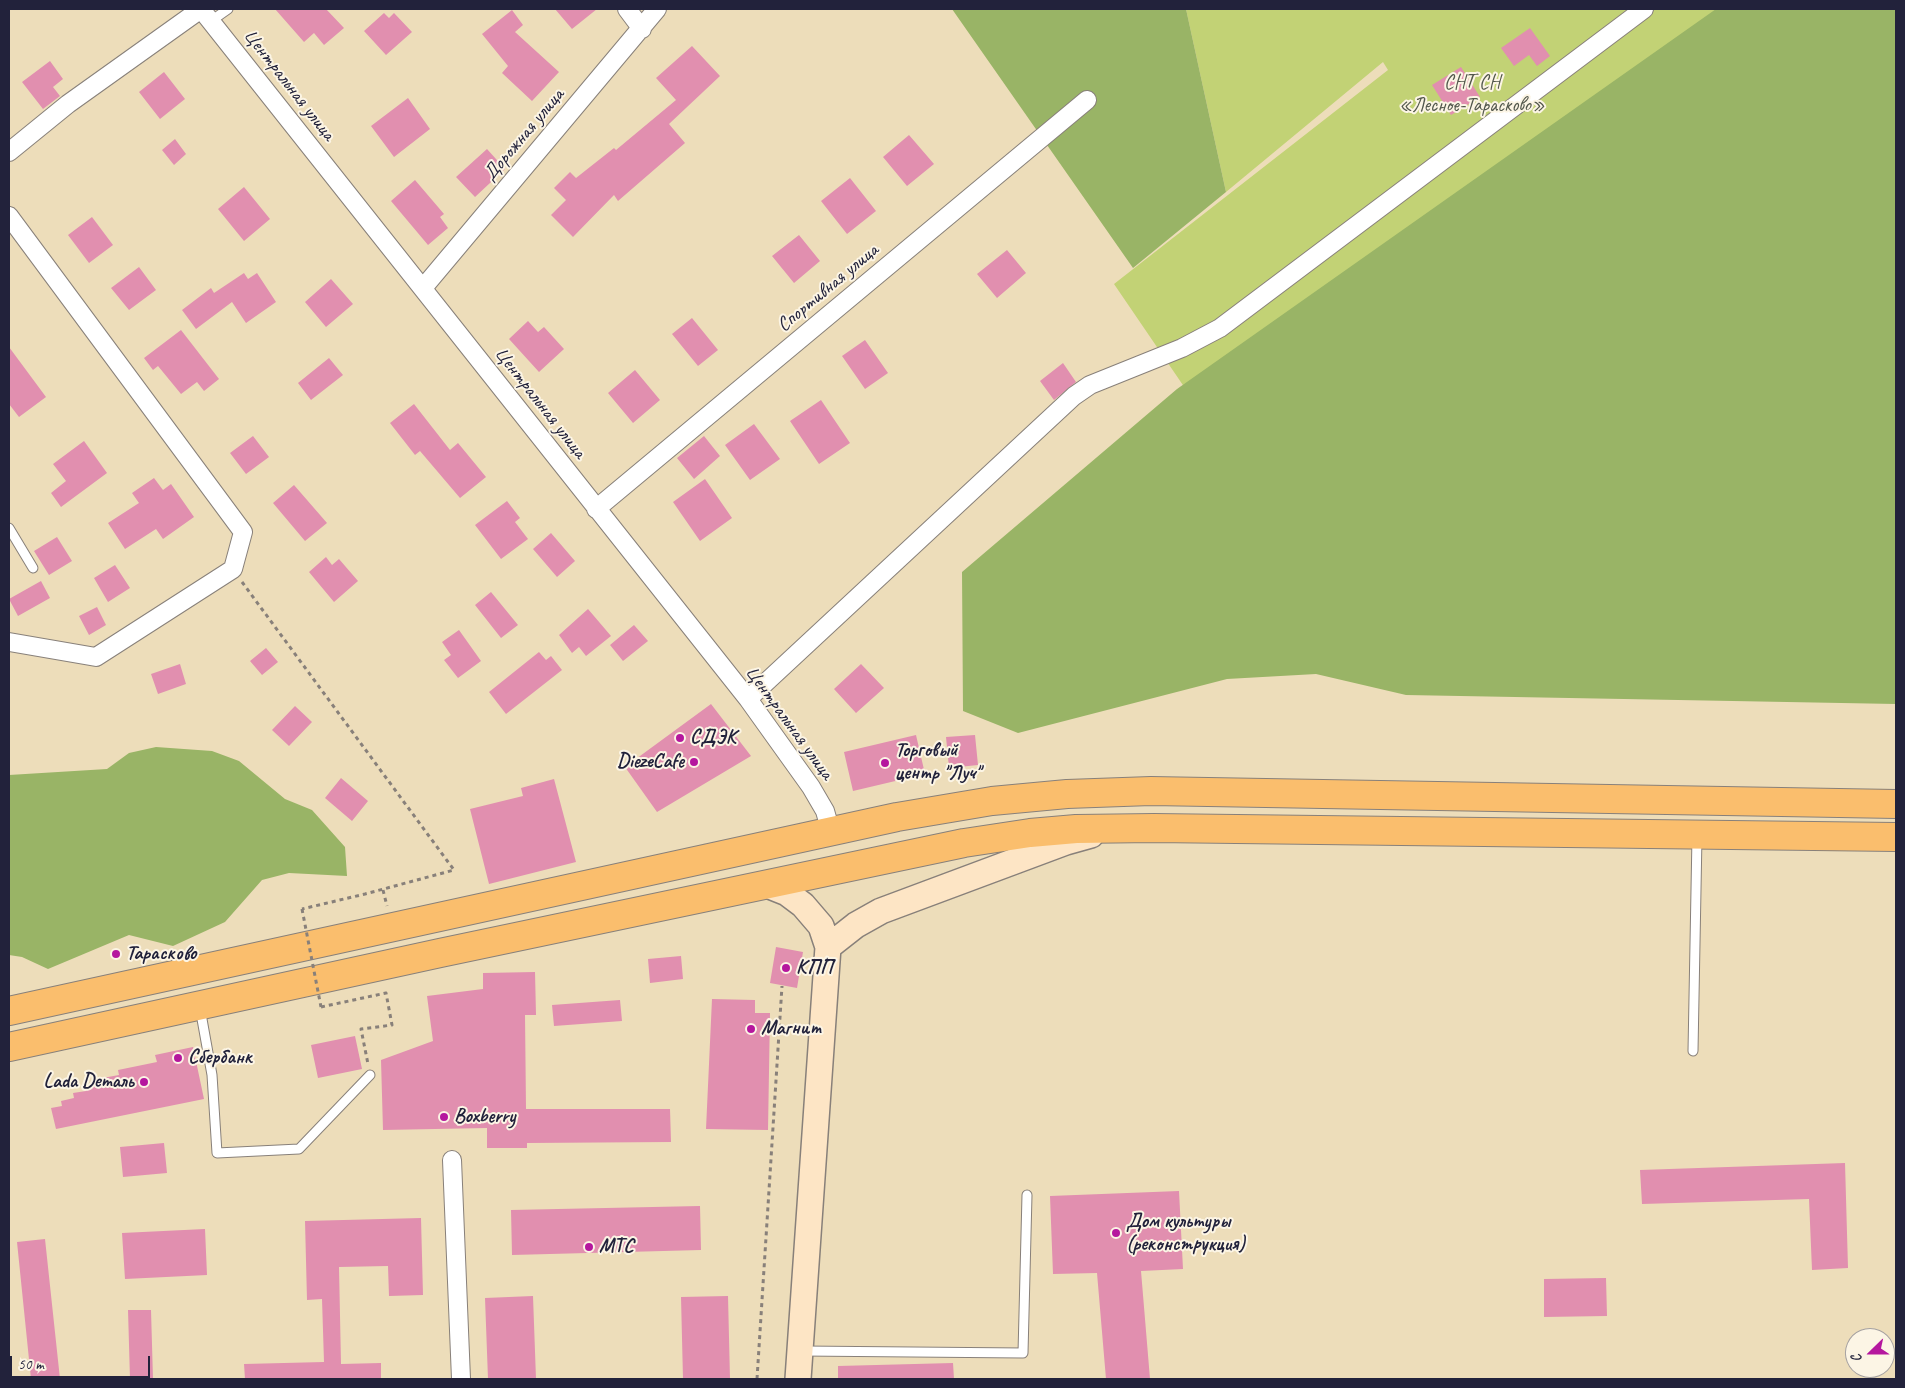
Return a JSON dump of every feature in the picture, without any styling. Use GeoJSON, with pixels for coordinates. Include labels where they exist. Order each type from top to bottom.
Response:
{"type":"FeatureCollection","features":[{"type":"Feature","properties":{"kind":"highway"},"geometry":{"type":"LineString","coordinates":[[9,1012],[831,832],[897,818],[992,802],[1067,794],[1151,791],[1896,804]]}},
{"type":"Feature","properties":{"kind":"highway"},"geometry":{"type":"LineString","coordinates":[[9,1048],[964,843],[1040,832],[1117,829],[1896,837]]}},
{"type":"Feature","properties":{"kind":"street"},"geometry":{"type":"LineString","coordinates":[[627,9],[642,29]]}},
{"type":"Feature","properties":{"kind":"street","name":"Дорожная улица"},"geometry":{"type":"LineString","coordinates":[[422,288],[657,9]]}},
{"type":"Feature","properties":{"kind":"street"},"geometry":{"type":"LineString","coordinates":[[748,700],[1074,396],[1090,385],[1182,348],[1220,328],[1644,9]]}},
{"type":"Feature","properties":{"kind":"street"},"geometry":{"type":"LineString","coordinates":[[9,152],[68,104],[205,13]]}},
{"type":"Feature","properties":{"kind":"street","name":"Центральная улица"},"geometry":{"type":"LineString","coordinates":[[205,13],[748,700],[812,787],[825,811],[831,832]]}},
{"type":"Feature","properties":{"kind":"street","name":"Спортивная улица"},"geometry":{"type":"LineString","coordinates":[[596,508],[1087,100]]}},
{"type":"Feature","properties":{"kind":"street"},"geometry":{"type":"LineString","coordinates":[[9,216],[243,532],[233,569],[96,656],[9,642]]}},
{"type":"Feature","properties":{"kind":"street"},"geometry":{"type":"LineString","coordinates":[[828,947],[856,925],[881,911],[1066,842],[1117,829]]}},
{"type":"Feature","properties":{"kind":"street"},"geometry":{"type":"LineString","coordinates":[[767,885],[787,893],[803,905],[821,926],[828,947],[798,1379]]}},
{"type":"Feature","properties":{"kind":"street"},"geometry":{"type":"LineString","coordinates":[[452,1160],[461,1379]]}},
{"type":"Feature","properties":{"kind":"lane"},"geometry":{"type":"LineString","coordinates":[[205,13],[228,9]]}},
{"type":"Feature","properties":{"kind":"lane"},"geometry":{"type":"LineString","coordinates":[[9,528],[33,568]]}},
{"type":"Feature","properties":{"kind":"lane"},"geometry":{"type":"LineString","coordinates":[[1693,1051],[1696,834]]}},
{"type":"Feature","properties":{"kind":"lane"},"geometry":{"type":"LineString","coordinates":[[200,1006],[212,1075],[217,1153],[299,1149],[370,1075]]}},
{"type":"Feature","properties":{"kind":"lane"},"geometry":{"type":"LineString","coordinates":[[800,1350],[1023,1353],[1027,1195]]}},
{"type":"Feature","properties":{"kind":"path"},"geometry":{"type":"LineString","coordinates":[[233,569],[454,870],[302,909],[321,1007],[386,993],[392,1025],[361,1030],[370,1075]]}},
{"type":"Feature","properties":{"kind":"path"},"geometry":{"type":"LineString","coordinates":[[756,1379],[782,986]]}},
{"type":"Feature","properties":{"kind":"green space"},"geometry":{"type":"Polygon","coordinates":[[[952,9],[1186,9],[1226,192],[1133,268],[952,9]]]}},
{"type":"Feature","properties":{"kind":"green space","name":"СНТ СН «Лесное-Тарасково»"},"geometry":{"type":"Polygon","coordinates":[[[1186,9],[1744,9],[1189,394],[1114,284],[1388,70],[1383,62],[1226,192],[1186,9]]]}},
{"type":"Feature","properties":{"kind":"green space"},"geometry":{"type":"Polygon","coordinates":[[[1716,9],[1896,9],[1896,704],[1406,695],[1316,674],[1227,679],[1018,733],[963,711],[962,572],[1177,389],[1716,9]]]}},
{"type":"Feature","properties":{"kind":"green space"},"geometry":{"type":"Polygon","coordinates":[[[156,747],[212,751],[239,761],[285,799],[312,810],[345,847],[347,876],[289,873],[262,880],[225,922],[173,946],[129,935],[48,969],[22,957],[9,955],[9,775],[107,769],[129,753],[156,747]]]}},
{"type":"Feature","properties":{"kind":"building"},"geometry":{"type":"Polygon","coordinates":[[[275,9],[326,9],[344,28],[324,45],[314,33],[304,42],[275,9]]]}},
{"type":"Feature","properties":{"kind":"building"},"geometry":{"type":"Polygon","coordinates":[[[555,9],[597,9],[572,29],[555,9]]]}},
{"type":"Feature","properties":{"kind":"building"},"geometry":{"type":"Polygon","coordinates":[[[512,10],[523,25],[515,32],[559,72],[532,101],[502,73],[508,66],[482,34],[512,10]]]}},
{"type":"Feature","properties":{"kind":"building"},"geometry":{"type":"Polygon","coordinates":[[[384,13],[389,18],[394,13],[412,32],[386,55],[364,31],[384,13]]]}},
{"type":"Feature","properties":{"kind":"building"},"geometry":{"type":"Polygon","coordinates":[[[1530,28],[1550,56],[1537,66],[1529,55],[1514,66],[1501,48],[1530,28]]]}},
{"type":"Feature","properties":{"kind":"building"},"geometry":{"type":"Polygon","coordinates":[[[692,46],[720,76],[669,124],[685,143],[618,201],[614,195],[573,237],[551,215],[566,200],[554,188],[570,172],[576,178],[614,148],[616,150],[676,100],[656,78],[692,46]]]}},
{"type":"Feature","properties":{"kind":"building"},"geometry":{"type":"Polygon","coordinates":[[[50,61],[63,79],[53,87],[60,96],[43,109],[22,82],[50,61]]]}},
{"type":"Feature","properties":{"kind":"building"},"geometry":{"type":"Polygon","coordinates":[[[1461,67],[1480,97],[1451,115],[1432,85],[1461,67]]]}},
{"type":"Feature","properties":{"kind":"building"},"geometry":{"type":"Polygon","coordinates":[[[164,72],[185,99],[160,119],[139,92],[164,72]]]}},
{"type":"Feature","properties":{"kind":"building"},"geometry":{"type":"Polygon","coordinates":[[[408,98],[430,129],[394,157],[371,126],[408,98]]]}},
{"type":"Feature","properties":{"kind":"building"},"geometry":{"type":"Polygon","coordinates":[[[909,135],[934,164],[907,186],[883,157],[909,135]]]}},
{"type":"Feature","properties":{"kind":"building"},"geometry":{"type":"Polygon","coordinates":[[[175,139],[186,154],[174,165],[162,150],[175,139]]]}},
{"type":"Feature","properties":{"kind":"building"},"geometry":{"type":"Polygon","coordinates":[[[487,149],[505,169],[475,197],[456,177],[487,149]]]}},
{"type":"Feature","properties":{"kind":"building"},"geometry":{"type":"Polygon","coordinates":[[[850,178],[876,211],[847,234],[821,201],[850,178]]]}},
{"type":"Feature","properties":{"kind":"building"},"geometry":{"type":"Polygon","coordinates":[[[415,180],[444,214],[440,217],[448,228],[428,245],[391,201],[415,180]]]}},
{"type":"Feature","properties":{"kind":"building"},"geometry":{"type":"Polygon","coordinates":[[[244,187],[270,219],[244,241],[218,209],[244,187]]]}},
{"type":"Feature","properties":{"kind":"building"},"geometry":{"type":"Polygon","coordinates":[[[92,217],[113,245],[89,263],[68,235],[92,217]]]}},
{"type":"Feature","properties":{"kind":"building"},"geometry":{"type":"Polygon","coordinates":[[[799,235],[820,261],[794,283],[772,256],[799,235]]]}},
{"type":"Feature","properties":{"kind":"building"},"geometry":{"type":"Polygon","coordinates":[[[1007,250],[1026,273],[997,298],[977,274],[1007,250]]]}},
{"type":"Feature","properties":{"kind":"building"},"geometry":{"type":"Polygon","coordinates":[[[139,267],[156,290],[129,310],[111,288],[139,267]]]}},
{"type":"Feature","properties":{"kind":"building"},"geometry":{"type":"Polygon","coordinates":[[[244,273],[248,279],[257,273],[276,302],[246,323],[232,302],[196,329],[182,310],[211,288],[214,293],[244,273]]]}},
{"type":"Feature","properties":{"kind":"building"},"geometry":{"type":"Polygon","coordinates":[[[331,279],[353,304],[326,327],[305,302],[331,279]]]}},
{"type":"Feature","properties":{"kind":"building"},"geometry":{"type":"Polygon","coordinates":[[[692,318],[718,350],[698,366],[672,334],[692,318]]]}},
{"type":"Feature","properties":{"kind":"building"},"geometry":{"type":"Polygon","coordinates":[[[528,321],[538,332],[544,327],[564,349],[539,372],[509,339],[528,321]]]}},
{"type":"Feature","properties":{"kind":"building"},"geometry":{"type":"Polygon","coordinates":[[[181,330],[219,379],[204,391],[197,382],[181,394],[158,366],[153,370],[144,358],[181,330]]]}},
{"type":"Feature","properties":{"kind":"building"},"geometry":{"type":"Polygon","coordinates":[[[865,340],[888,373],[865,389],[842,356],[865,340]]]}},
{"type":"Feature","properties":{"kind":"building"},"geometry":{"type":"Polygon","coordinates":[[[9,347],[46,397],[19,417],[9,404],[9,347]]]}},
{"type":"Feature","properties":{"kind":"building"},"geometry":{"type":"Polygon","coordinates":[[[329,358],[343,375],[311,400],[298,383],[329,358]]]}},
{"type":"Feature","properties":{"kind":"building"},"geometry":{"type":"Polygon","coordinates":[[[1063,363],[1076,382],[1054,400],[1040,381],[1063,363]]]}},
{"type":"Feature","properties":{"kind":"building"},"geometry":{"type":"Polygon","coordinates":[[[635,370],[660,400],[633,423],[608,393],[635,370]]]}},
{"type":"Feature","properties":{"kind":"building"},"geometry":{"type":"Polygon","coordinates":[[[821,400],[850,443],[819,464],[790,421],[821,400]]]}},
{"type":"Feature","properties":{"kind":"building"},"geometry":{"type":"Polygon","coordinates":[[[414,404],[450,450],[458,443],[486,477],[460,498],[420,451],[415,455],[390,423],[414,404]]]}},
{"type":"Feature","properties":{"kind":"building"},"geometry":{"type":"Polygon","coordinates":[[[754,424],[780,459],[750,480],[725,445],[754,424]]]}},
{"type":"Feature","properties":{"kind":"building"},"geometry":{"type":"Polygon","coordinates":[[[253,436],[269,457],[246,474],[230,453],[253,436]]]}},
{"type":"Feature","properties":{"kind":"building"},"geometry":{"type":"Polygon","coordinates":[[[704,436],[720,456],[694,479],[677,458],[704,436]]]}},
{"type":"Feature","properties":{"kind":"building"},"geometry":{"type":"Polygon","coordinates":[[[84,441],[107,473],[61,507],[51,493],[66,481],[53,464],[84,441]]]}},
{"type":"Feature","properties":{"kind":"building"},"geometry":{"type":"Polygon","coordinates":[[[154,478],[163,490],[171,484],[194,517],[163,539],[156,529],[125,549],[108,523],[139,503],[132,493],[154,478]]]}},
{"type":"Feature","properties":{"kind":"building"},"geometry":{"type":"Polygon","coordinates":[[[705,479],[732,518],[700,541],[673,502],[705,479]]]}},
{"type":"Feature","properties":{"kind":"building"},"geometry":{"type":"Polygon","coordinates":[[[294,485],[327,523],[305,541],[273,503],[294,485]]]}},
{"type":"Feature","properties":{"kind":"building"},"geometry":{"type":"Polygon","coordinates":[[[507,501],[520,518],[515,522],[528,539],[501,559],[475,525],[507,501]]]}},
{"type":"Feature","properties":{"kind":"building"},"geometry":{"type":"Polygon","coordinates":[[[551,533],[575,561],[557,577],[533,549],[551,533]]]}},
{"type":"Feature","properties":{"kind":"building"},"geometry":{"type":"Polygon","coordinates":[[[57,537],[72,561],[49,575],[34,551],[57,537]]]}},
{"type":"Feature","properties":{"kind":"building"},"geometry":{"type":"Polygon","coordinates":[[[326,557],[332,565],[339,559],[358,581],[334,602],[309,572],[326,557]]]}},
{"type":"Feature","properties":{"kind":"building"},"geometry":{"type":"Polygon","coordinates":[[[115,565],[130,588],[108,602],[94,578],[115,565]]]}},
{"type":"Feature","properties":{"kind":"building"},"geometry":{"type":"Polygon","coordinates":[[[41,581],[50,598],[18,616],[9,599],[41,581]]]}},
{"type":"Feature","properties":{"kind":"building"},"geometry":{"type":"Polygon","coordinates":[[[491,592],[518,625],[501,638],[475,605],[491,592]]]}},
{"type":"Feature","properties":{"kind":"building"},"geometry":{"type":"Polygon","coordinates":[[[97,607],[106,625],[89,635],[79,616],[97,607]]]}},
{"type":"Feature","properties":{"kind":"building"},"geometry":{"type":"Polygon","coordinates":[[[588,609],[611,636],[586,656],[579,647],[572,653],[559,635],[588,609]]]}},
{"type":"Feature","properties":{"kind":"building"},"geometry":{"type":"Polygon","coordinates":[[[634,625],[648,641],[623,661],[610,645],[634,625]]]}},
{"type":"Feature","properties":{"kind":"building"},"geometry":{"type":"Polygon","coordinates":[[[459,630],[481,661],[458,678],[444,660],[451,655],[442,642],[459,630]]]}},
{"type":"Feature","properties":{"kind":"building"},"geometry":{"type":"Polygon","coordinates":[[[266,648],[278,662],[262,675],[250,661],[266,648]]]}},
{"type":"Feature","properties":{"kind":"building"},"geometry":{"type":"Polygon","coordinates":[[[539,652],[546,660],[551,656],[562,670],[506,714],[489,692],[539,652]]]}},
{"type":"Feature","properties":{"kind":"building"},"geometry":{"type":"Polygon","coordinates":[[[180,664],[186,684],[158,694],[151,674],[180,664]]]}},
{"type":"Feature","properties":{"kind":"building"},"geometry":{"type":"Polygon","coordinates":[[[861,664],[884,688],[856,713],[834,689],[861,664]]]}},
{"type":"Feature","properties":{"kind":"building"},"geometry":{"type":"Polygon","coordinates":[[[711,704],[751,756],[657,812],[625,767],[711,704]]]}},
{"type":"Feature","properties":{"kind":"building"},"geometry":{"type":"Polygon","coordinates":[[[295,706],[312,722],[289,746],[272,730],[295,706]]]}},
{"type":"Feature","properties":{"kind":"building","name":"Торговый центр \"Луч\""},"geometry":{"type":"Polygon","coordinates":[[[916,735],[925,774],[853,791],[844,752],[916,735]]]}},
{"type":"Feature","properties":{"kind":"building"},"geometry":{"type":"Polygon","coordinates":[[[975,735],[978,765],[949,768],[946,737],[975,735]]]}},
{"type":"Feature","properties":{"kind":"building"},"geometry":{"type":"Polygon","coordinates":[[[341,778],[368,801],[352,821],[325,798],[341,778]]]}},
{"type":"Feature","properties":{"kind":"building"},"geometry":{"type":"Polygon","coordinates":[[[554,779],[576,862],[489,884],[470,809],[523,796],[521,788],[554,779]]]}},
{"type":"Feature","properties":{"kind":"building","name":"КПП"},"geometry":{"type":"Polygon","coordinates":[[[776,947],[803,952],[797,988],[770,983],[776,947]]]}},
{"type":"Feature","properties":{"kind":"building"},"geometry":{"type":"Polygon","coordinates":[[[681,956],[683,979],[650,983],[648,959],[681,956]]]}},
{"type":"Feature","properties":{"kind":"building"},"geometry":{"type":"Polygon","coordinates":[[[535,972],[536,1015],[525,1015],[526,1109],[670,1109],[671,1142],[527,1143],[527,1148],[487,1148],[487,1128],[383,1130],[381,1060],[433,1041],[427,996],[483,989],[483,973],[535,972]]]}},
{"type":"Feature","properties":{"kind":"building"},"geometry":{"type":"Polygon","coordinates":[[[712,999],[755,1000],[755,1013],[770,1013],[768,1130],[706,1129],[712,999]]]}},
{"type":"Feature","properties":{"kind":"building"},"geometry":{"type":"Polygon","coordinates":[[[620,1000],[622,1021],[554,1026],[552,1005],[620,1000]]]}},
{"type":"Feature","properties":{"kind":"building"},"geometry":{"type":"Polygon","coordinates":[[[355,1036],[362,1069],[318,1078],[311,1045],[355,1036]]]}},
{"type":"Feature","properties":{"kind":"building"},"geometry":{"type":"Polygon","coordinates":[[[193,1047],[204,1099],[56,1129],[51,1108],[62,1106],[61,1101],[74,1098],[73,1093],[86,1091],[85,1087],[98,1084],[97,1079],[119,1075],[118,1070],[157,1062],[155,1055],[193,1047]]]}},
{"type":"Feature","properties":{"kind":"building"},"geometry":{"type":"Polygon","coordinates":[[[164,1143],[167,1173],[123,1177],[120,1147],[164,1143]]]}},
{"type":"Feature","properties":{"kind":"building"},"geometry":{"type":"Polygon","coordinates":[[[1845,1163],[1848,1268],[1812,1270],[1809,1199],[1642,1204],[1640,1170],[1845,1163]]]}},
{"type":"Feature","properties":{"kind":"building","name":"Дом культуры (реконструкция)"},"geometry":{"type":"Polygon","coordinates":[[[1179,1191],[1183,1269],[1141,1271],[1150,1379],[1106,1379],[1097,1273],[1053,1274],[1050,1196],[1179,1191]]]}},
{"type":"Feature","properties":{"kind":"building"},"geometry":{"type":"Polygon","coordinates":[[[700,1206],[701,1250],[512,1255],[511,1210],[700,1206]]]}},
{"type":"Feature","properties":{"kind":"building"},"geometry":{"type":"Polygon","coordinates":[[[421,1218],[423,1295],[389,1296],[388,1266],[339,1267],[341,1364],[381,1363],[381,1379],[245,1379],[244,1364],[324,1362],[322,1299],[307,1300],[305,1221],[421,1218]]]}},
{"type":"Feature","properties":{"kind":"building"},"geometry":{"type":"Polygon","coordinates":[[[205,1229],[207,1275],[125,1279],[122,1233],[205,1229]]]}},
{"type":"Feature","properties":{"kind":"building"},"geometry":{"type":"Polygon","coordinates":[[[45,1239],[60,1379],[31,1379],[17,1242],[45,1239]]]}},
{"type":"Feature","properties":{"kind":"building"},"geometry":{"type":"Polygon","coordinates":[[[1606,1278],[1607,1316],[1544,1317],[1544,1279],[1606,1278]]]}},
{"type":"Feature","properties":{"kind":"building"},"geometry":{"type":"Polygon","coordinates":[[[533,1296],[536,1379],[488,1379],[485,1298],[533,1296]]]}},
{"type":"Feature","properties":{"kind":"building"},"geometry":{"type":"Polygon","coordinates":[[[728,1296],[730,1379],[683,1379],[681,1297],[728,1296]]]}},
{"type":"Feature","properties":{"kind":"building"},"geometry":{"type":"Polygon","coordinates":[[[128,1310],[151,1310],[153,1379],[130,1379],[128,1310]]]}},
{"type":"Feature","properties":{"kind":"building"},"geometry":{"type":"Polygon","coordinates":[[[953,1363],[954,1379],[838,1379],[838,1366],[953,1363]]]}},
{"type":"Feature","properties":{"kind":"place","name":"СДЭК"},"geometry":{"type":"Point","coordinates":[680,738]}},
{"type":"Feature","properties":{"kind":"place","name":"DiezeCafe"},"geometry":{"type":"Point","coordinates":[694,762]}},
{"type":"Feature","properties":{"kind":"place","name":"Торговый центр \"Луч\""},"geometry":{"type":"Point","coordinates":[885,763]}},
{"type":"Feature","properties":{"kind":"place","name":"Тарасково"},"geometry":{"type":"Point","coordinates":[116,954]}},
{"type":"Feature","properties":{"kind":"place","name":"КПП"},"geometry":{"type":"Point","coordinates":[786,968]}},
{"type":"Feature","properties":{"kind":"place","name":"Магнит"},"geometry":{"type":"Point","coordinates":[751,1029]}},
{"type":"Feature","properties":{"kind":"place","name":"Сбербанк"},"geometry":{"type":"Point","coordinates":[178,1058]}},
{"type":"Feature","properties":{"kind":"place","name":"Lada Dеталь"},"geometry":{"type":"Point","coordinates":[144,1082]}},
{"type":"Feature","properties":{"kind":"place","name":"Boxberry"},"geometry":{"type":"Point","coordinates":[444,1117]}},
{"type":"Feature","properties":{"kind":"place","name":"Дом культуры (реконструкция)"},"geometry":{"type":"Point","coordinates":[1116,1233]}},
{"type":"Feature","properties":{"kind":"place","name":"МТС"},"geometry":{"type":"Point","coordinates":[589,1247]}}]}
